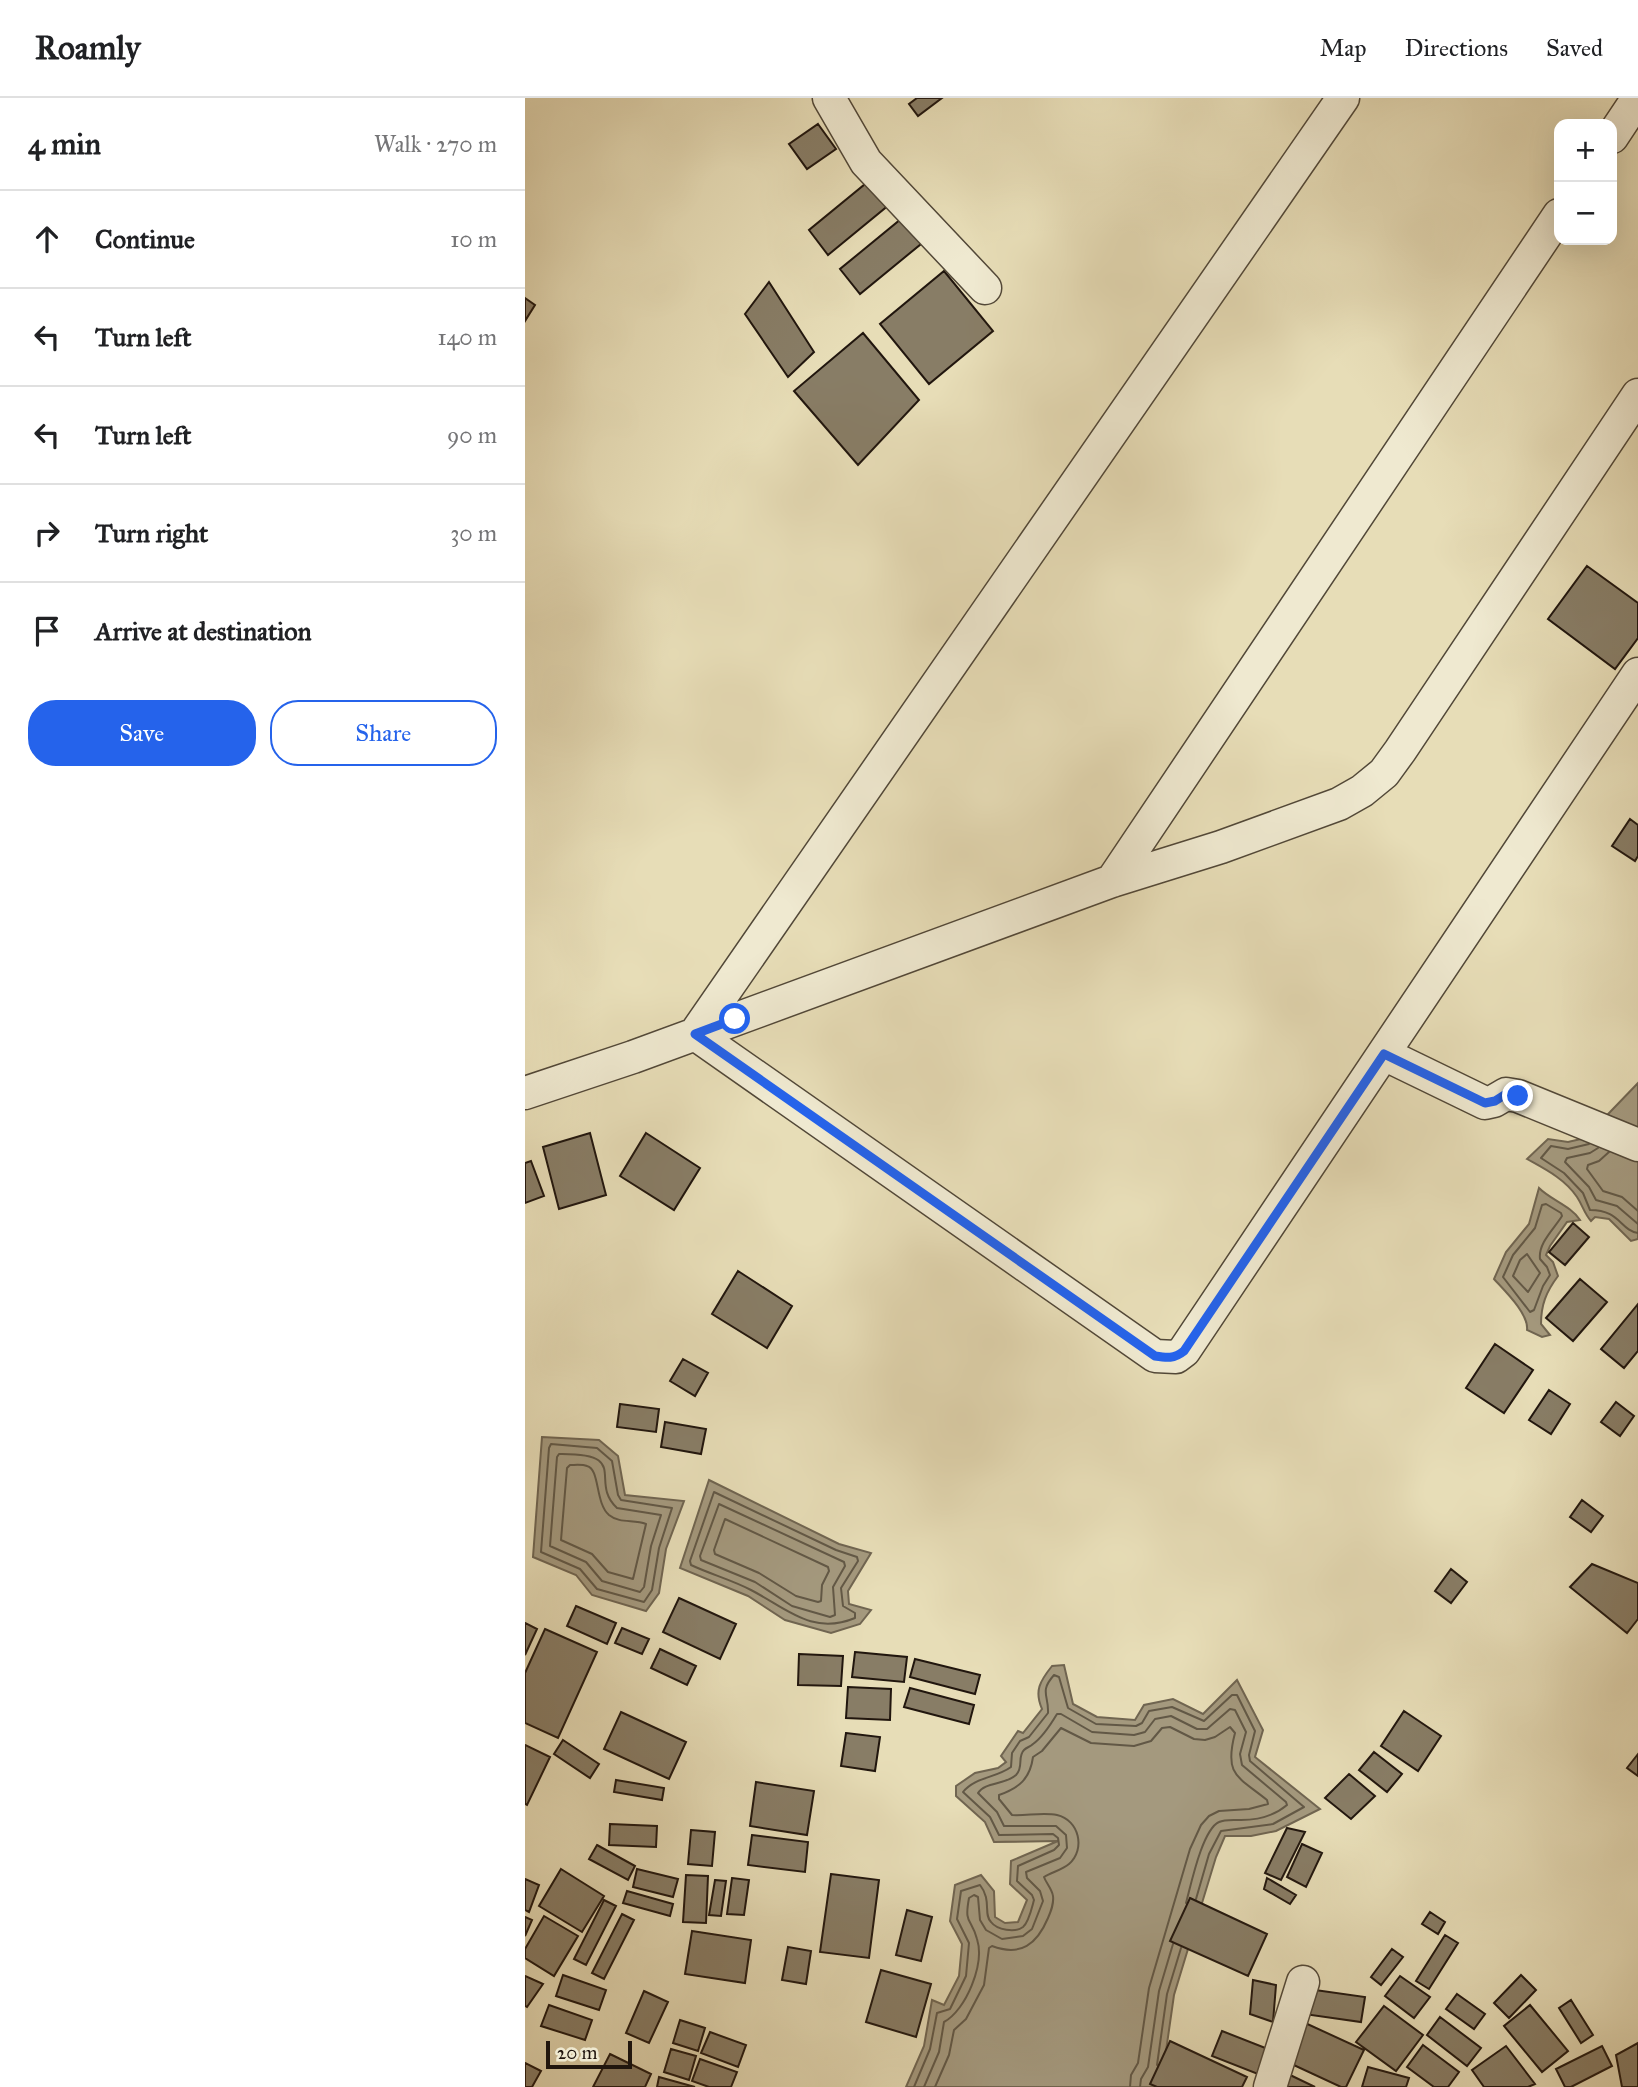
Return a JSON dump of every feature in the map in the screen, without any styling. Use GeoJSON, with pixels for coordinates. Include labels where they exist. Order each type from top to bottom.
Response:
{"type":"FeatureCollection","features":[{"type":"Feature","properties":{"kind":"street"},"geometry":{"type":"LineString","coordinates":[[829,98],[866,162],[985,288]]}},
{"type":"Feature","properties":{"kind":"street"},"geometry":{"type":"LineString","coordinates":[[695,1034],[1343,98]]}},
{"type":"Feature","properties":{"kind":"street"},"geometry":{"type":"LineString","coordinates":[[1617,130],[1638,98]]}},
{"type":"Feature","properties":{"kind":"street"},"geometry":{"type":"LineString","coordinates":[[1112,881],[1554,222]]}},
{"type":"Feature","properties":{"kind":"street"},"geometry":{"type":"LineString","coordinates":[[525,1093],[695,1034],[1112,881],[1221,847],[1339,804],[1362,791],[1384,773],[1638,395]]}},
{"type":"Feature","properties":{"kind":"street"},"geometry":{"type":"LineString","coordinates":[[695,1034],[1155,1356],[1176,1357],[1184,1351],[1638,674]]}},
{"type":"Feature","properties":{"kind":"street"},"geometry":{"type":"LineString","coordinates":[[1384,1054],[1485,1103],[1495,1101],[1506,1094],[1518,1096],[1638,1145]]}},
{"type":"Feature","properties":{"kind":"street"},"geometry":{"type":"LineString","coordinates":[[1270,2087],[1303,1982]]}},
{"type":"Feature","properties":{"kind":"water"},"geometry":{"type":"Polygon","coordinates":[[[1638,1083],[1638,1239],[1631,1241],[1609,1219],[1595,1217],[1591,1221],[1567,1185],[1527,1159],[1548,1139],[1568,1142],[1585,1138],[1638,1083]]]}},
{"type":"Feature","properties":{"kind":"water"},"geometry":{"type":"Polygon","coordinates":[[[1539,1188],[1580,1220],[1567,1222],[1546,1255],[1553,1262],[1558,1276],[1547,1293],[1542,1311],[1541,1324],[1550,1335],[1542,1337],[1527,1330],[1520,1310],[1494,1279],[1506,1252],[1529,1224],[1539,1188]]]}},
{"type":"Feature","properties":{"kind":"water"},"geometry":{"type":"Polygon","coordinates":[[[542,1437],[599,1440],[618,1456],[625,1495],[684,1501],[666,1549],[659,1593],[646,1611],[592,1595],[576,1575],[533,1557],[542,1437]]]}},
{"type":"Feature","properties":{"kind":"water"},"geometry":{"type":"Polygon","coordinates":[[[709,1480],[839,1544],[871,1553],[848,1591],[849,1604],[871,1610],[860,1624],[831,1633],[785,1620],[748,1596],[680,1568],[709,1480]]]}},
{"type":"Feature","properties":{"kind":"water"},"geometry":{"type":"Polygon","coordinates":[[[1064,1665],[1073,1704],[1097,1717],[1135,1720],[1144,1705],[1173,1699],[1203,1714],[1237,1680],[1263,1730],[1255,1757],[1320,1809],[1276,1831],[1251,1836],[1225,1836],[1216,1857],[1174,1995],[1163,2072],[1154,2087],[906,2087],[924,2046],[932,2000],[944,2005],[959,1976],[962,1944],[950,1921],[955,1885],[981,1875],[994,1891],[995,1917],[1005,1923],[1018,1922],[1027,1900],[1010,1884],[1011,1861],[1058,1841],[994,1842],[985,1822],[956,1796],[956,1786],[975,1773],[998,1768],[1006,1762],[1001,1756],[1018,1731],[1023,1733],[1042,1709],[1038,1691],[1044,1677],[1052,1666],[1064,1665]]]}},
{"type":"Feature","properties":{"kind":"building"},"geometry":{"type":"Polygon","coordinates":[[[917,98],[942,98],[918,116],[909,104],[917,98]]]}},
{"type":"Feature","properties":{"kind":"building"},"geometry":{"type":"Polygon","coordinates":[[[818,124],[836,149],[807,169],[789,144],[818,124]]]}},
{"type":"Feature","properties":{"kind":"building"},"geometry":{"type":"Polygon","coordinates":[[[870,180],[890,204],[828,255],[809,230],[870,180]]]}},
{"type":"Feature","properties":{"kind":"building"},"geometry":{"type":"Polygon","coordinates":[[[901,219],[921,244],[860,294],[840,269],[901,219]]]}},
{"type":"Feature","properties":{"kind":"building"},"geometry":{"type":"Polygon","coordinates":[[[944,271],[993,331],[929,384],[880,324],[944,271]]]}},
{"type":"Feature","properties":{"kind":"building"},"geometry":{"type":"Polygon","coordinates":[[[769,282],[814,352],[788,377],[745,314],[769,282]]]}},
{"type":"Feature","properties":{"kind":"building"},"geometry":{"type":"Polygon","coordinates":[[[525,298],[535,305],[525,321],[525,298]]]}},
{"type":"Feature","properties":{"kind":"building"},"geometry":{"type":"Polygon","coordinates":[[[863,333],[919,400],[858,465],[794,391],[863,333]]]}},
{"type":"Feature","properties":{"kind":"building"},"geometry":{"type":"Polygon","coordinates":[[[1587,566],[1638,603],[1638,638],[1615,669],[1548,619],[1587,566]]]}},
{"type":"Feature","properties":{"kind":"building"},"geometry":{"type":"Polygon","coordinates":[[[1630,819],[1638,825],[1638,856],[1635,861],[1612,846],[1630,819]]]}},
{"type":"Feature","properties":{"kind":"building"},"geometry":{"type":"Polygon","coordinates":[[[590,1133],[606,1195],[559,1209],[543,1147],[590,1133]]]}},
{"type":"Feature","properties":{"kind":"building"},"geometry":{"type":"Polygon","coordinates":[[[646,1133],[700,1168],[674,1210],[620,1176],[646,1133]]]}},
{"type":"Feature","properties":{"kind":"building"},"geometry":{"type":"Polygon","coordinates":[[[531,1161],[544,1196],[525,1203],[525,1163],[531,1161]]]}},
{"type":"Feature","properties":{"kind":"building"},"geometry":{"type":"Polygon","coordinates":[[[1573,1223],[1589,1237],[1565,1265],[1549,1252],[1573,1223]]]}},
{"type":"Feature","properties":{"kind":"building"},"geometry":{"type":"Polygon","coordinates":[[[738,1271],[792,1306],[767,1348],[712,1314],[738,1271]]]}},
{"type":"Feature","properties":{"kind":"building"},"geometry":{"type":"Polygon","coordinates":[[[1580,1279],[1607,1302],[1573,1341],[1546,1318],[1580,1279]]]}},
{"type":"Feature","properties":{"kind":"building"},"geometry":{"type":"Polygon","coordinates":[[[1638,1304],[1638,1351],[1624,1368],[1601,1349],[1638,1304]]]}},
{"type":"Feature","properties":{"kind":"building"},"geometry":{"type":"Polygon","coordinates":[[[1495,1344],[1533,1370],[1504,1413],[1466,1388],[1495,1344]]]}},
{"type":"Feature","properties":{"kind":"building"},"geometry":{"type":"Polygon","coordinates":[[[683,1359],[708,1373],[695,1396],[670,1381],[683,1359]]]}},
{"type":"Feature","properties":{"kind":"building"},"geometry":{"type":"Polygon","coordinates":[[[1549,1390],[1570,1404],[1551,1434],[1529,1420],[1549,1390]]]}},
{"type":"Feature","properties":{"kind":"building"},"geometry":{"type":"Polygon","coordinates":[[[1616,1402],[1634,1416],[1620,1436],[1601,1422],[1616,1402]]]}},
{"type":"Feature","properties":{"kind":"building"},"geometry":{"type":"Polygon","coordinates":[[[620,1404],[659,1409],[656,1432],[617,1427],[620,1404]]]}},
{"type":"Feature","properties":{"kind":"building"},"geometry":{"type":"Polygon","coordinates":[[[665,1422],[706,1429],[701,1454],[661,1447],[665,1422]]]}},
{"type":"Feature","properties":{"kind":"building"},"geometry":{"type":"Polygon","coordinates":[[[1582,1500],[1603,1516],[1591,1532],[1570,1517],[1582,1500]]]}},
{"type":"Feature","properties":{"kind":"building"},"geometry":{"type":"Polygon","coordinates":[[[1592,1564],[1638,1583],[1638,1619],[1627,1633],[1570,1587],[1592,1564]]]}},
{"type":"Feature","properties":{"kind":"building"},"geometry":{"type":"Polygon","coordinates":[[[1451,1569],[1467,1582],[1451,1603],[1435,1591],[1451,1569]]]}},
{"type":"Feature","properties":{"kind":"building"},"geometry":{"type":"Polygon","coordinates":[[[679,1598],[736,1624],[720,1659],[663,1632],[679,1598]]]}},
{"type":"Feature","properties":{"kind":"building"},"geometry":{"type":"Polygon","coordinates":[[[576,1606],[616,1623],[607,1644],[567,1626],[576,1606]]]}},
{"type":"Feature","properties":{"kind":"building"},"geometry":{"type":"Polygon","coordinates":[[[525,1623],[537,1629],[525,1655],[525,1623]]]}},
{"type":"Feature","properties":{"kind":"building"},"geometry":{"type":"Polygon","coordinates":[[[622,1628],[649,1639],[642,1654],[615,1643],[622,1628]]]}},
{"type":"Feature","properties":{"kind":"building"},"geometry":{"type":"Polygon","coordinates":[[[545,1629],[597,1652],[558,1738],[525,1723],[525,1673],[545,1629]]]}},
{"type":"Feature","properties":{"kind":"building"},"geometry":{"type":"Polygon","coordinates":[[[660,1649],[696,1666],[687,1685],[651,1668],[660,1649]]]}},
{"type":"Feature","properties":{"kind":"building"},"geometry":{"type":"Polygon","coordinates":[[[855,1652],[907,1657],[904,1682],[852,1677],[855,1652]]]}},
{"type":"Feature","properties":{"kind":"building"},"geometry":{"type":"Polygon","coordinates":[[[799,1654],[843,1656],[841,1686],[798,1685],[799,1654]]]}},
{"type":"Feature","properties":{"kind":"building"},"geometry":{"type":"Polygon","coordinates":[[[915,1659],[980,1675],[975,1694],[910,1677],[915,1659]]]}},
{"type":"Feature","properties":{"kind":"building"},"geometry":{"type":"Polygon","coordinates":[[[848,1687],[891,1689],[890,1720],[846,1718],[848,1687]]]}},
{"type":"Feature","properties":{"kind":"building"},"geometry":{"type":"Polygon","coordinates":[[[910,1688],[974,1705],[969,1724],[904,1707],[910,1688]]]}},
{"type":"Feature","properties":{"kind":"building"},"geometry":{"type":"Polygon","coordinates":[[[1404,1711],[1441,1736],[1418,1771],[1381,1746],[1404,1711]]]}},
{"type":"Feature","properties":{"kind":"building"},"geometry":{"type":"Polygon","coordinates":[[[621,1712],[686,1742],[669,1779],[604,1749],[621,1712]]]}},
{"type":"Feature","properties":{"kind":"building"},"geometry":{"type":"Polygon","coordinates":[[[846,1733],[880,1737],[875,1771],[841,1766],[846,1733]]]}},
{"type":"Feature","properties":{"kind":"building"},"geometry":{"type":"Polygon","coordinates":[[[563,1740],[599,1764],[590,1778],[554,1754],[563,1740]]]}},
{"type":"Feature","properties":{"kind":"building"},"geometry":{"type":"Polygon","coordinates":[[[525,1745],[550,1757],[527,1805],[525,1804],[525,1745]]]}},
{"type":"Feature","properties":{"kind":"building"},"geometry":{"type":"Polygon","coordinates":[[[1374,1752],[1402,1774],[1387,1792],[1359,1770],[1374,1752]]]}},
{"type":"Feature","properties":{"kind":"building"},"geometry":{"type":"Polygon","coordinates":[[[1638,1754],[1638,1776],[1627,1768],[1638,1754]]]}},
{"type":"Feature","properties":{"kind":"building"},"geometry":{"type":"Polygon","coordinates":[[[1349,1774],[1375,1796],[1351,1819],[1325,1798],[1349,1774]]]}},
{"type":"Feature","properties":{"kind":"building"},"geometry":{"type":"Polygon","coordinates":[[[616,1780],[664,1788],[662,1800],[614,1792],[616,1780]]]}},
{"type":"Feature","properties":{"kind":"building"},"geometry":{"type":"Polygon","coordinates":[[[756,1782],[814,1791],[807,1835],[750,1826],[756,1782]]]}},
{"type":"Feature","properties":{"kind":"building"},"geometry":{"type":"Polygon","coordinates":[[[610,1824],[657,1826],[656,1847],[609,1845],[610,1824]]]}},
{"type":"Feature","properties":{"kind":"building"},"geometry":{"type":"Polygon","coordinates":[[[1287,1828],[1305,1832],[1281,1880],[1265,1873],[1287,1828]]]}},
{"type":"Feature","properties":{"kind":"building"},"geometry":{"type":"Polygon","coordinates":[[[691,1830],[715,1832],[712,1866],[688,1864],[691,1830]]]}},
{"type":"Feature","properties":{"kind":"building"},"geometry":{"type":"Polygon","coordinates":[[[752,1835],[808,1842],[805,1872],[748,1865],[752,1835]]]}},
{"type":"Feature","properties":{"kind":"building"},"geometry":{"type":"Polygon","coordinates":[[[1302,1844],[1322,1853],[1306,1887],[1287,1877],[1302,1844]]]}},
{"type":"Feature","properties":{"kind":"building"},"geometry":{"type":"Polygon","coordinates":[[[597,1845],[635,1866],[628,1880],[589,1859],[597,1845]]]}},
{"type":"Feature","properties":{"kind":"building"},"geometry":{"type":"Polygon","coordinates":[[[561,1869],[604,1896],[582,1932],[539,1906],[561,1869]]]}},
{"type":"Feature","properties":{"kind":"building"},"geometry":{"type":"Polygon","coordinates":[[[637,1869],[678,1879],[673,1897],[633,1887],[637,1869]]]}},
{"type":"Feature","properties":{"kind":"building"},"geometry":{"type":"Polygon","coordinates":[[[831,1874],[879,1880],[869,1958],[820,1952],[831,1874]]]}},
{"type":"Feature","properties":{"kind":"building"},"geometry":{"type":"Polygon","coordinates":[[[686,1875],[708,1876],[706,1923],[683,1922],[686,1875]]]}},
{"type":"Feature","properties":{"kind":"building"},"geometry":{"type":"Polygon","coordinates":[[[732,1878],[749,1880],[744,1915],[727,1914],[732,1878]]]}},
{"type":"Feature","properties":{"kind":"building"},"geometry":{"type":"Polygon","coordinates":[[[1267,1878],[1296,1895],[1290,1904],[1264,1889],[1267,1878]]]}},
{"type":"Feature","properties":{"kind":"building"},"geometry":{"type":"Polygon","coordinates":[[[525,1879],[539,1885],[529,1912],[525,1910],[525,1879]]]}},
{"type":"Feature","properties":{"kind":"building"},"geometry":{"type":"Polygon","coordinates":[[[715,1880],[726,1881],[721,1916],[709,1915],[715,1880]]]}},
{"type":"Feature","properties":{"kind":"building"},"geometry":{"type":"Polygon","coordinates":[[[627,1891],[673,1904],[670,1916],[623,1903],[627,1891]]]}},
{"type":"Feature","properties":{"kind":"building"},"geometry":{"type":"Polygon","coordinates":[[[1190,1898],[1267,1934],[1248,1976],[1170,1941],[1190,1898]]]}},
{"type":"Feature","properties":{"kind":"building"},"geometry":{"type":"Polygon","coordinates":[[[604,1900],[616,1906],[586,1965],[574,1959],[604,1900]]]}},
{"type":"Feature","properties":{"kind":"building"},"geometry":{"type":"Polygon","coordinates":[[[907,1910],[932,1917],[921,1961],[896,1955],[907,1910]]]}},
{"type":"Feature","properties":{"kind":"building"},"geometry":{"type":"Polygon","coordinates":[[[1430,1912],[1445,1922],[1438,1934],[1422,1924],[1430,1912]]]}},
{"type":"Feature","properties":{"kind":"building"},"geometry":{"type":"Polygon","coordinates":[[[622,1914],[634,1920],[604,1979],[592,1973],[622,1914]]]}},
{"type":"Feature","properties":{"kind":"building"},"geometry":{"type":"Polygon","coordinates":[[[544,1916],[578,1936],[554,1976],[525,1958],[525,1949],[544,1916]]]}},
{"type":"Feature","properties":{"kind":"building"},"geometry":{"type":"Polygon","coordinates":[[[525,1917],[532,1920],[525,1936],[525,1917]]]}},
{"type":"Feature","properties":{"kind":"building"},"geometry":{"type":"Polygon","coordinates":[[[692,1931],[751,1940],[745,1983],[685,1974],[692,1931]]]}},
{"type":"Feature","properties":{"kind":"building"},"geometry":{"type":"Polygon","coordinates":[[[1445,1935],[1458,1943],[1429,1989],[1416,1981],[1445,1935]]]}},
{"type":"Feature","properties":{"kind":"building"},"geometry":{"type":"Polygon","coordinates":[[[788,1947],[811,1951],[806,1984],[782,1980],[788,1947]]]}},
{"type":"Feature","properties":{"kind":"building"},"geometry":{"type":"Polygon","coordinates":[[[1392,1949],[1403,1957],[1381,1985],[1371,1977],[1392,1949]]]}},
{"type":"Feature","properties":{"kind":"building"},"geometry":{"type":"Polygon","coordinates":[[[881,1970],[931,1984],[916,2037],[866,2022],[881,1970]]]}},
{"type":"Feature","properties":{"kind":"building"},"geometry":{"type":"Polygon","coordinates":[[[563,1975],[606,1990],[599,2010],[556,1996],[563,1975]]]}},
{"type":"Feature","properties":{"kind":"building"},"geometry":{"type":"Polygon","coordinates":[[[1521,1975],[1536,1990],[1509,2018],[1494,2003],[1521,1975]]]}},
{"type":"Feature","properties":{"kind":"building"},"geometry":{"type":"Polygon","coordinates":[[[525,1976],[543,1984],[527,2007],[525,2006],[525,1976]]]}},
{"type":"Feature","properties":{"kind":"building"},"geometry":{"type":"Polygon","coordinates":[[[1400,1976],[1430,1997],[1414,2018],[1385,1996],[1400,1976]]]}},
{"type":"Feature","properties":{"kind":"building"},"geometry":{"type":"Polygon","coordinates":[[[1253,1980],[1276,1985],[1273,2022],[1250,2014],[1253,1980]]]}},
{"type":"Feature","properties":{"kind":"building"},"geometry":{"type":"Polygon","coordinates":[[[1308,1989],[1365,1997],[1361,2022],[1304,2014],[1308,1989]]]}},
{"type":"Feature","properties":{"kind":"building"},"geometry":{"type":"Polygon","coordinates":[[[644,1991],[668,2002],[649,2043],[626,2033],[644,1991]]]}},
{"type":"Feature","properties":{"kind":"building"},"geometry":{"type":"Polygon","coordinates":[[[1457,1994],[1485,2014],[1474,2029],[1446,2009],[1457,1994]]]}},
{"type":"Feature","properties":{"kind":"building"},"geometry":{"type":"Polygon","coordinates":[[[1571,2000],[1593,2035],[1581,2043],[1559,2008],[1571,2000]]]}},
{"type":"Feature","properties":{"kind":"building"},"geometry":{"type":"Polygon","coordinates":[[[549,2005],[592,2020],[585,2040],[541,2026],[549,2005]]]}},
{"type":"Feature","properties":{"kind":"building"},"geometry":{"type":"Polygon","coordinates":[[[1530,2005],[1568,2051],[1542,2072],[1504,2026],[1530,2005]]]}},
{"type":"Feature","properties":{"kind":"building"},"geometry":{"type":"Polygon","coordinates":[[[1384,2006],[1423,2035],[1396,2071],[1356,2042],[1384,2006]]]}},
{"type":"Feature","properties":{"kind":"building"},"geometry":{"type":"Polygon","coordinates":[[[1440,2017],[1481,2048],[1467,2066],[1427,2035],[1440,2017]]]}},
{"type":"Feature","properties":{"kind":"building"},"geometry":{"type":"Polygon","coordinates":[[[680,2020],[705,2028],[698,2051],[673,2043],[680,2020]]]}},
{"type":"Feature","properties":{"kind":"building"},"geometry":{"type":"Polygon","coordinates":[[[1303,2022],[1364,2050],[1346,2087],[1285,2061],[1303,2022]]]}},
{"type":"Feature","properties":{"kind":"building"},"geometry":{"type":"Polygon","coordinates":[[[1222,2031],[1273,2051],[1263,2076],[1212,2056],[1222,2031]]]}},
{"type":"Feature","properties":{"kind":"building"},"geometry":{"type":"Polygon","coordinates":[[[710,2032],[746,2045],[738,2067],[701,2053],[710,2032]]]}},
{"type":"Feature","properties":{"kind":"building"},"geometry":{"type":"Polygon","coordinates":[[[1170,2041],[1247,2077],[1242,2087],[1157,2087],[1150,2084],[1170,2041]]]}},
{"type":"Feature","properties":{"kind":"building"},"geometry":{"type":"Polygon","coordinates":[[[1638,2043],[1638,2087],[1622,2087],[1616,2055],[1638,2043]]]}},
{"type":"Feature","properties":{"kind":"building"},"geometry":{"type":"Polygon","coordinates":[[[1423,2045],[1459,2072],[1448,2087],[1434,2087],[1407,2067],[1423,2045]]]}},
{"type":"Feature","properties":{"kind":"building"},"geometry":{"type":"Polygon","coordinates":[[[1506,2046],[1535,2084],[1528,2087],[1484,2087],[1472,2070],[1506,2046]]]}},
{"type":"Feature","properties":{"kind":"building"},"geometry":{"type":"Polygon","coordinates":[[[1602,2046],[1612,2066],[1571,2087],[1565,2087],[1556,2069],[1602,2046]]]}},
{"type":"Feature","properties":{"kind":"building"},"geometry":{"type":"Polygon","coordinates":[[[671,2049],[696,2056],[689,2080],[664,2072],[671,2049]]]}},
{"type":"Feature","properties":{"kind":"building"},"geometry":{"type":"Polygon","coordinates":[[[610,2054],[651,2074],[645,2087],[593,2087],[610,2054]]]}},
{"type":"Feature","properties":{"kind":"building"},"geometry":{"type":"Polygon","coordinates":[[[700,2059],[737,2072],[731,2087],[709,2087],[692,2081],[700,2059]]]}},
{"type":"Feature","properties":{"kind":"building"},"geometry":{"type":"Polygon","coordinates":[[[525,2063],[541,2071],[532,2087],[525,2087],[525,2063]]]}},
{"type":"Feature","properties":{"kind":"building"},"geometry":{"type":"Polygon","coordinates":[[[1368,2067],[1409,2078],[1406,2087],[1362,2087],[1368,2067]]]}},
{"type":"Feature","properties":{"kind":"building"},"geometry":{"type":"Polygon","coordinates":[[[1288,2074],[1315,2087],[1281,2087],[1288,2074]]]}},
{"type":"Feature","properties":{"kind":"building"},"geometry":{"type":"Polygon","coordinates":[[[659,2077],[695,2087],[657,2087],[659,2077]]]}},
{"type":"Feature","properties":{"kind":"route"},"geometry":{"type":"LineString","coordinates":[[735,1019],[695,1034],[1155,1356],[1167,1358],[1176,1357],[1184,1351],[1384,1054],[1485,1103],[1495,1101],[1506,1094],[1518,1096]]}}]}
